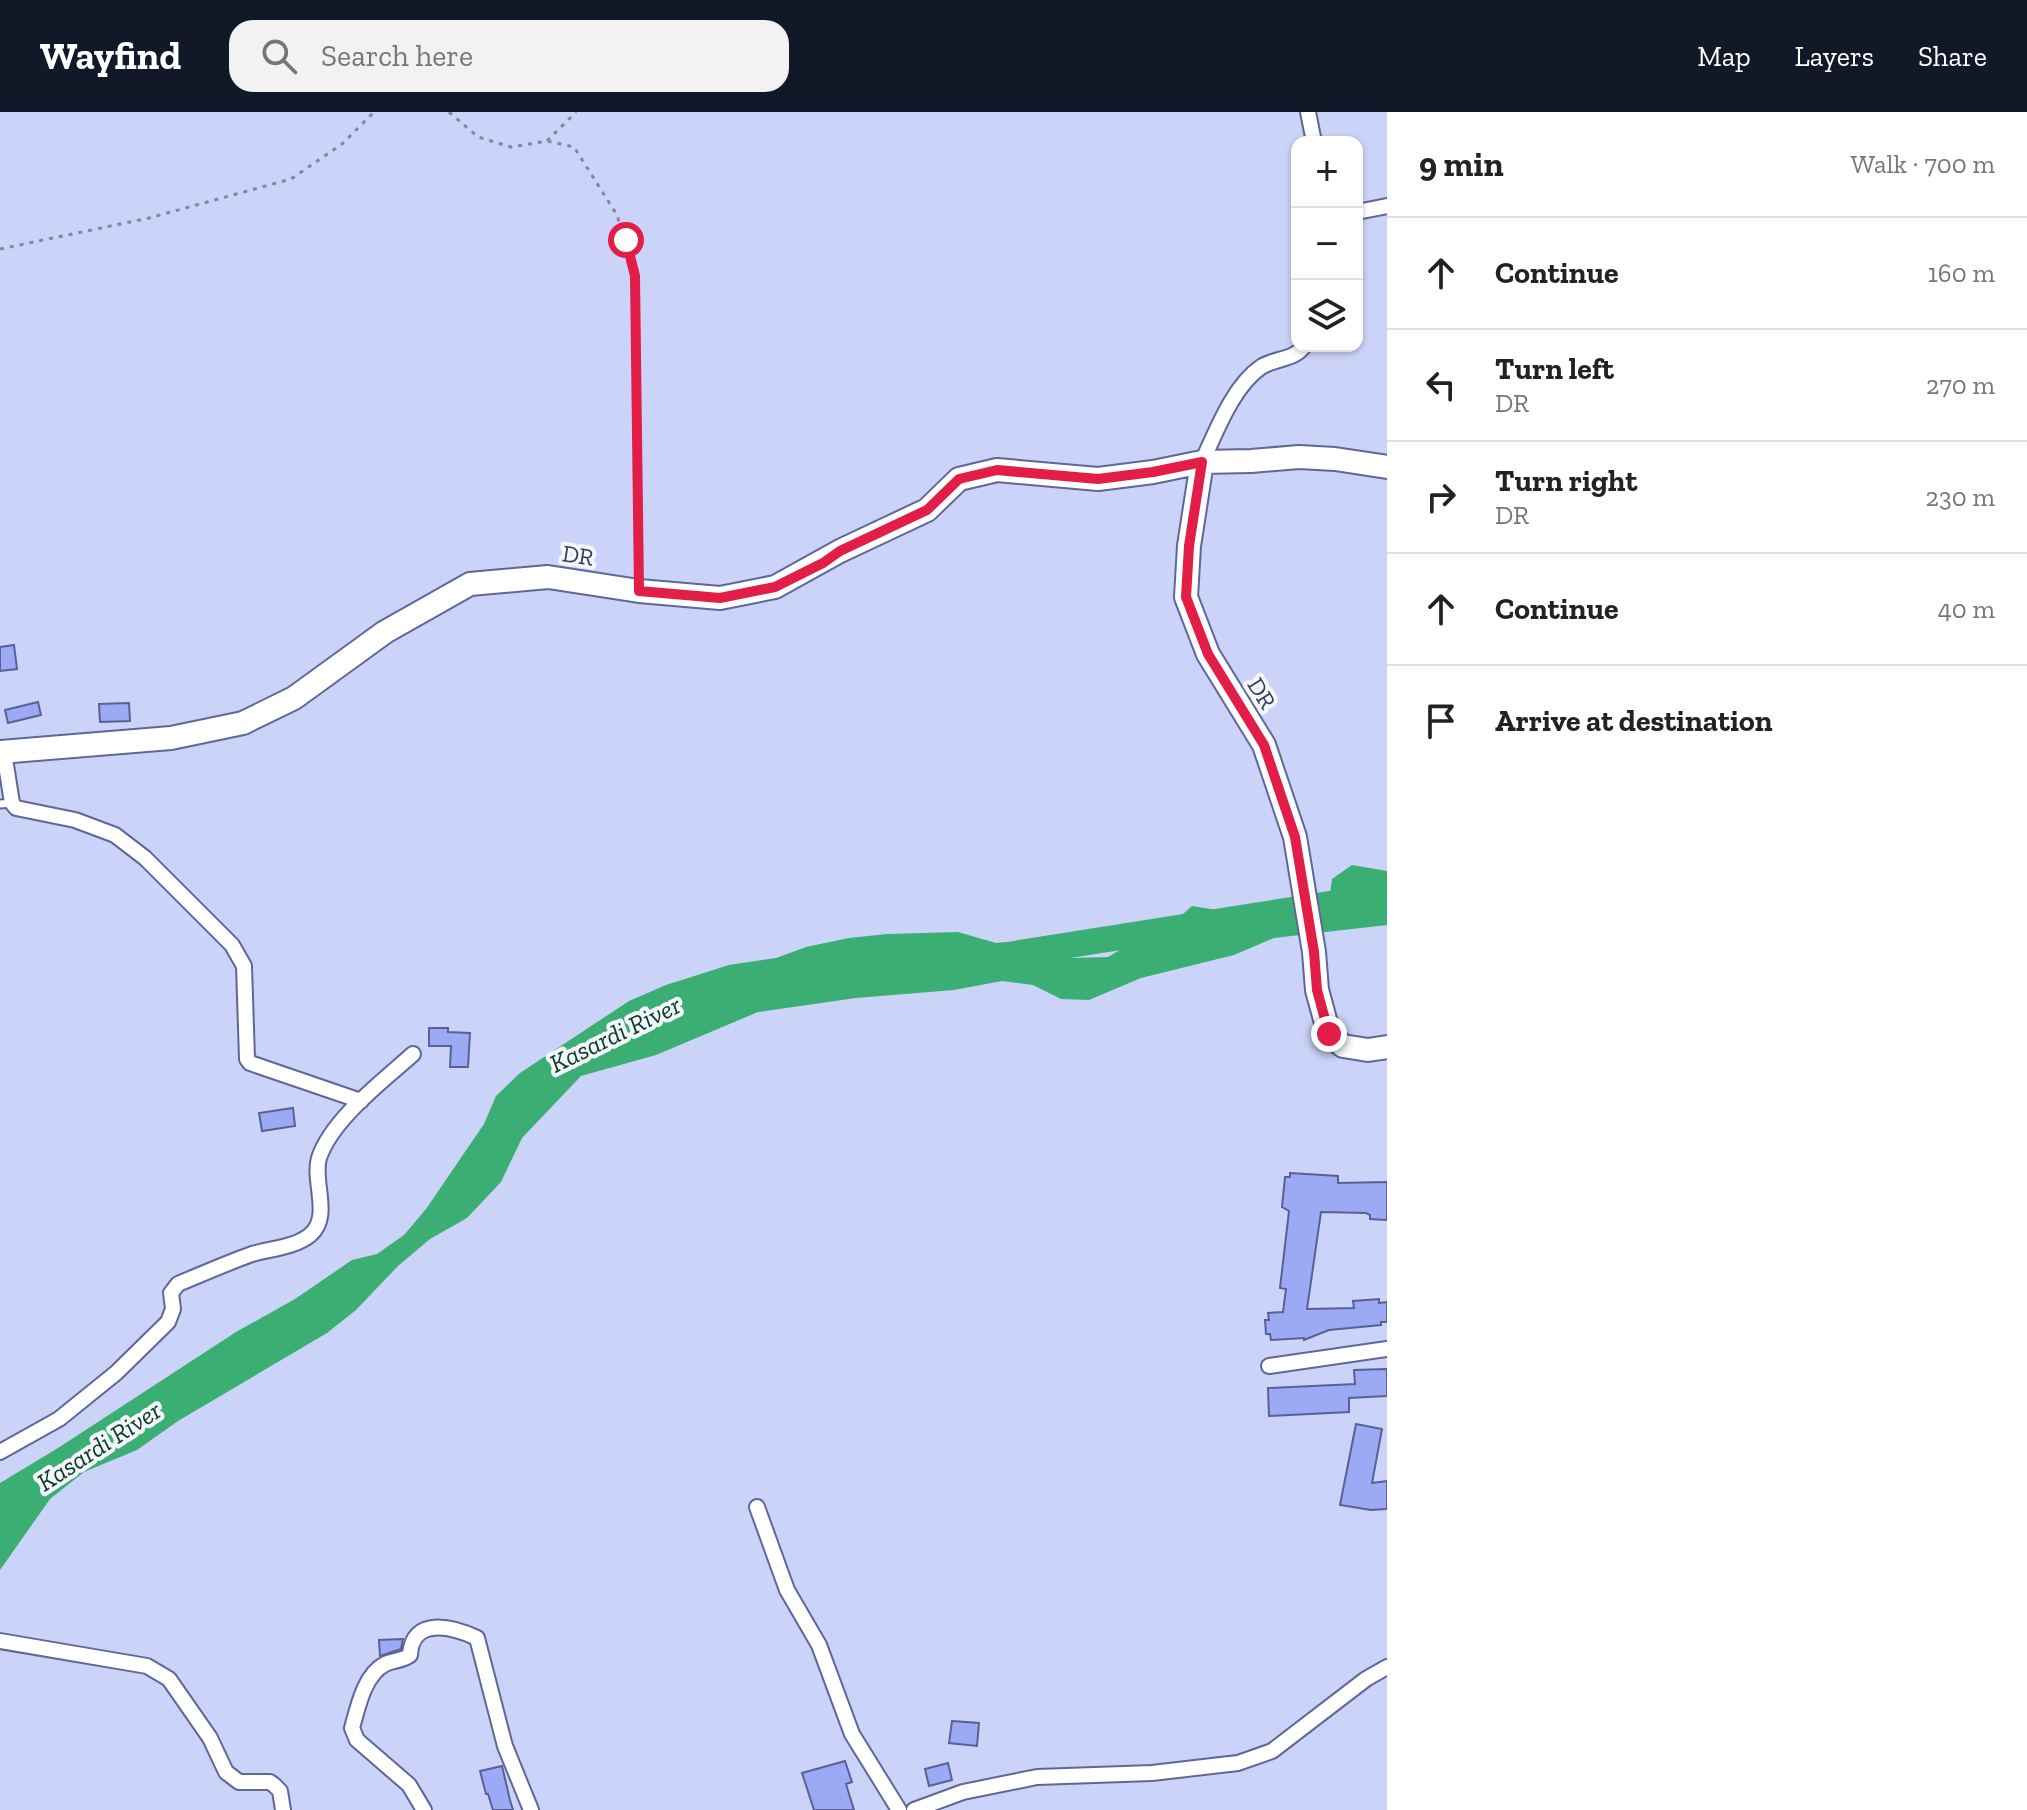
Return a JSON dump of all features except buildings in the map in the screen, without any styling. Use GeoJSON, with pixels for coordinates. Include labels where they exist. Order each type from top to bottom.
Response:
{"type":"FeatureCollection","features":[{"type":"Feature","properties":{"kind":"main road","name":"DR"},"geometry":{"type":"LineString","coordinates":[[2,752],[171,738],[243,723],[294,698],[385,632],[470,584],[548,577],[639,591],[720,598],[775,587],[840,551],[927,510],[959,479],[997,470],[1098,479],[1202,462],[1299,457],[1387,467]]}},
{"type":"Feature","properties":{"kind":"main road","name":"DR"},"geometry":{"type":"LineString","coordinates":[[1202,462],[1189,546],[1186,597],[1208,654],[1264,745],[1295,837],[1314,952],[1317,990],[1329,1034],[1343,1046],[1368,1050],[1387,1047]]}},
{"type":"Feature","properties":{"kind":"street"},"geometry":{"type":"LineString","coordinates":[[1308,112],[1313,136]]}},
{"type":"Feature","properties":{"kind":"street"},"geometry":{"type":"LineString","coordinates":[[1363,211],[1387,206]]}},
{"type":"Feature","properties":{"kind":"street"},"geometry":{"type":"LineString","coordinates":[[1202,462],[1235,396],[1259,369],[1301,352]]}},
{"type":"Feature","properties":{"kind":"street"},"geometry":{"type":"LineString","coordinates":[[2,752],[6,803],[21,810],[94,825],[115,835],[145,858],[232,945],[244,966],[247,1059],[250,1063],[361,1101]]}},
{"type":"Feature","properties":{"kind":"street"},"geometry":{"type":"LineString","coordinates":[[0,1452],[59,1419],[116,1373],[168,1322],[173,1309],[171,1293],[178,1284],[249,1256],[304,1239],[313,1233],[321,1203],[317,1168],[326,1143],[361,1101],[413,1054]]}},
{"type":"Feature","properties":{"kind":"street"},"geometry":{"type":"LineString","coordinates":[[1269,1366],[1387,1349]]}},
{"type":"Feature","properties":{"kind":"street"},"geometry":{"type":"LineString","coordinates":[[757,1507],[787,1590],[819,1645],[852,1734],[899,1810]]}},
{"type":"Feature","properties":{"kind":"street"},"geometry":{"type":"LineString","coordinates":[[424,1810],[409,1785],[357,1740],[352,1728],[364,1690],[374,1671],[388,1662],[407,1658],[411,1641],[418,1632],[427,1629],[449,1629],[477,1638],[505,1746],[531,1810]]}},
{"type":"Feature","properties":{"kind":"street"},"geometry":{"type":"LineString","coordinates":[[0,1641],[147,1666],[169,1679],[210,1738],[226,1772],[239,1782],[270,1782],[280,1791],[283,1810]]}},
{"type":"Feature","properties":{"kind":"street"},"geometry":{"type":"LineString","coordinates":[[914,1810],[963,1792],[1037,1777],[1152,1773],[1238,1763],[1272,1751],[1366,1679],[1387,1667]]}},
{"type":"Feature","properties":{"kind":"path"},"geometry":{"type":"LineString","coordinates":[[0,249],[149,218],[291,179],[342,144],[374,112]]}},
{"type":"Feature","properties":{"kind":"path"},"geometry":{"type":"LineString","coordinates":[[449,112],[478,137],[511,147],[547,141],[574,147],[617,215],[635,276],[639,591]]}},
{"type":"Feature","properties":{"kind":"path"},"geometry":{"type":"LineString","coordinates":[[547,141],[576,112]]}},
{"type":"Feature","properties":{"kind":"water"},"geometry":{"type":"Polygon","coordinates":[[[1352,865],[1387,871],[1387,925],[1274,938],[1234,955],[1141,978],[1089,1000],[1061,999],[1033,985],[1002,981],[954,990],[856,998],[758,1012],[656,1055],[581,1076],[522,1138],[501,1182],[467,1218],[430,1239],[398,1266],[356,1310],[327,1333],[178,1421],[137,1450],[84,1472],[50,1499],[0,1570],[0,1483],[236,1332],[295,1299],[352,1260],[377,1254],[404,1235],[426,1209],[484,1124],[496,1096],[520,1073],[629,1001],[666,985],[729,965],[776,958],[806,947],[849,938],[887,934],[958,932],[996,943],[1034,939],[1072,958],[1108,957],[1135,941],[1165,930],[1192,906],[1217,910],[1253,922],[1290,910],[1328,909],[1332,879],[1352,865]]]}},
{"type":"Feature","properties":{"kind":"waterway","name":"Kasardi River"},"geometry":{"type":"LineString","coordinates":[[1019,953],[1387,895]]}},
{"type":"Feature","properties":{"kind":"route"},"geometry":{"type":"LineString","coordinates":[[626,240],[635,276],[639,591],[720,598],[775,587],[840,551],[927,510],[959,479],[997,470],[1098,479],[1202,462],[1189,546],[1186,597],[1208,654],[1264,745],[1295,837],[1314,952],[1317,990],[1329,1034]]}}]}
